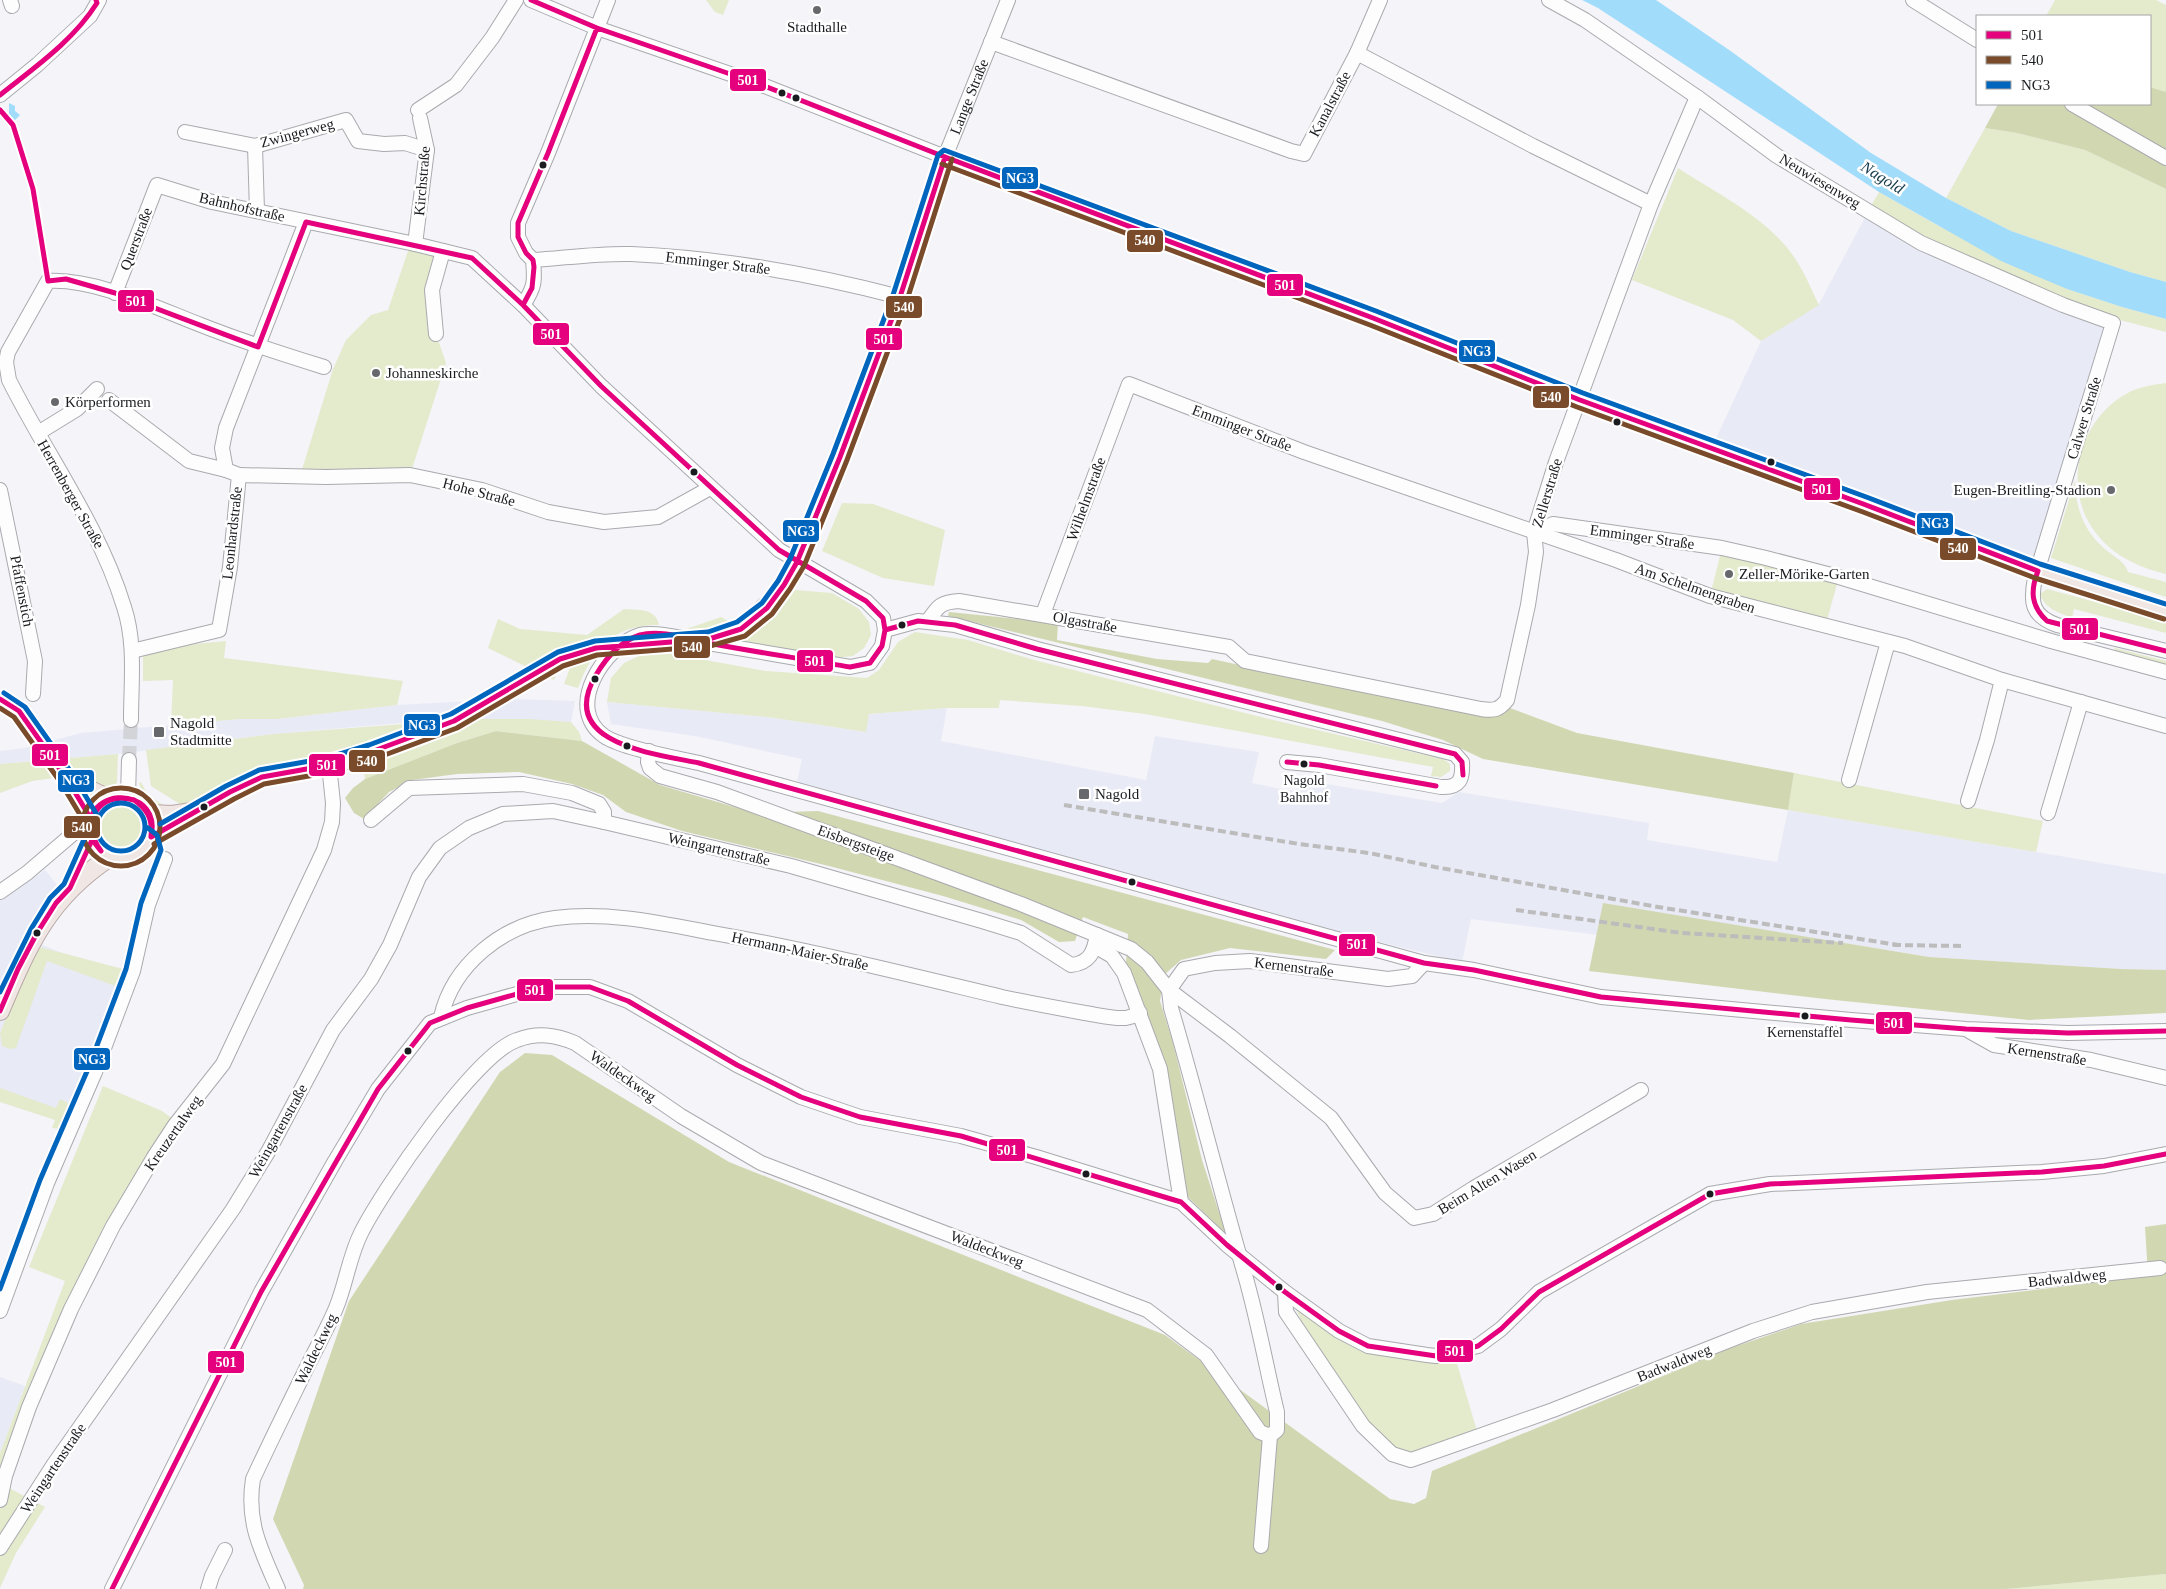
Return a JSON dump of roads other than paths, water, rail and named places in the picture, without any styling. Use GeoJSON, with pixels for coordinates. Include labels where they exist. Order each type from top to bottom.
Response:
{"type":"FeatureCollection","features":[{"type":"Feature","properties":{"kind":"main road","name":"Lange Straße"},"geometry":{"type":"LineString","coordinates":[[741,629],[767,608],[784,585],[797,562],[840,457],[900,297],[946,157]]}},
{"type":"Feature","properties":{"kind":"main road"},"geometry":{"type":"LineString","coordinates":[[946,157],[1373,318],[1580,400],[1866,505],[2038,571],[2166,612]]}},
{"type":"Feature","properties":{"kind":"main road"},"geometry":{"type":"LineString","coordinates":[[151,838],[175,826],[230,792],[262,777],[329,765],[371,752]]}},
{"type":"Feature","properties":{"kind":"main road"},"geometry":{"type":"LineString","coordinates":[[70,888],[91,830],[101,804],[109,799],[119,796],[128,797],[144,806],[150,814],[152,822],[151,838],[138,854],[129,858],[110,857],[97,847],[91,830],[67,779],[109,799]]}},
{"type":"Feature","properties":{"kind":"main road"},"geometry":{"type":"LineString","coordinates":[[150,814],[172,815],[195,812]]}},
{"type":"Feature","properties":{"kind":"main road"},"geometry":{"type":"LineString","coordinates":[[0,1012],[18,969],[56,903],[90,870],[110,857]]}},
{"type":"Feature","properties":{"kind":"street","name":"Kirchstraße"},"geometry":{"type":"LineString","coordinates":[[416,244],[427,150],[419,114],[456,85],[492,38],[516,0]]}},
{"type":"Feature","properties":{"kind":"street"},"geometry":{"type":"LineString","coordinates":[[531,0],[597,28],[762,85],[946,157]]}},
{"type":"Feature","properties":{"kind":"street"},"geometry":{"type":"LineString","coordinates":[[523,305],[531,293],[535,281],[533,260],[526,253],[518,237],[518,223],[536,183],[608,0]]}},
{"type":"Feature","properties":{"kind":"street","name":"Lange Straße"},"geometry":{"type":"LineString","coordinates":[[946,157],[1008,0]]}},
{"type":"Feature","properties":{"kind":"street"},"geometry":{"type":"LineString","coordinates":[[1357,53],[1380,0]]}},
{"type":"Feature","properties":{"kind":"street","name":"Neuwiesenweg"},"geometry":{"type":"LineString","coordinates":[[1549,0],[1585,20],[1697,97],[1777,156],[1921,243],[2063,305],[2113,323]]}},
{"type":"Feature","properties":{"kind":"street"},"geometry":{"type":"LineString","coordinates":[[1913,0],[1976,39]]}},
{"type":"Feature","properties":{"kind":"street"},"geometry":{"type":"LineString","coordinates":[[0,95],[90,16],[98,1]]}},
{"type":"Feature","properties":{"kind":"street","name":"Kanalstraße"},"geometry":{"type":"LineString","coordinates":[[991,42],[1291,151],[1304,154],[1357,53],[1533,146],[1651,204]]}},
{"type":"Feature","properties":{"kind":"street","name":"Zellerstraße"},"geometry":{"type":"LineString","coordinates":[[1245,661],[1481,709],[1496,710],[1507,700],[1528,605],[1536,552],[1534,532],[1556,462],[1651,204],[1697,97]]}},
{"type":"Feature","properties":{"kind":"street"},"geometry":{"type":"LineString","coordinates":[[2074,105],[2166,158]]}},
{"type":"Feature","properties":{"kind":"street","name":"Zwingerweg"},"geometry":{"type":"LineString","coordinates":[[185,132],[255,146],[346,120],[358,140],[384,144],[405,143],[427,150]]}},
{"type":"Feature","properties":{"kind":"street"},"geometry":{"type":"LineString","coordinates":[[255,146],[257,211]]}},
{"type":"Feature","properties":{"kind":"street","name":"Bahnhofstraße"},"geometry":{"type":"LineString","coordinates":[[156,185],[212,202],[416,244],[472,258],[523,305],[601,386],[710,488],[779,550],[866,601],[883,618],[885,630]]}},
{"type":"Feature","properties":{"kind":"street","name":"Querstraße"},"geometry":{"type":"LineString","coordinates":[[115,293],[156,185]]}},
{"type":"Feature","properties":{"kind":"street","name":"Leonhardstraße"},"geometry":{"type":"LineString","coordinates":[[132,651],[219,630],[230,567],[232,472],[222,448],[226,428],[306,222]]}},
{"type":"Feature","properties":{"kind":"street"},"geometry":{"type":"LineString","coordinates":[[436,334],[432,290],[443,251]]}},
{"type":"Feature","properties":{"kind":"street","name":"Emminger Straße"},"geometry":{"type":"LineString","coordinates":[[533,260],[629,254],[720,261],[839,281],[900,297]]}},
{"type":"Feature","properties":{"kind":"street","name":"Herrenberger Straße"},"geometry":{"type":"LineString","coordinates":[[115,293],[66,280],[48,281],[8,352],[5,384],[38,433],[99,543],[125,608],[132,651],[131,720]]}},
{"type":"Feature","properties":{"kind":"street"},"geometry":{"type":"LineString","coordinates":[[115,293],[258,347],[324,366]]}},
{"type":"Feature","properties":{"kind":"street","name":"Calwer Straße"},"geometry":{"type":"LineString","coordinates":[[2038,571],[2113,323]]}},
{"type":"Feature","properties":{"kind":"street","name":"Emminger Straße"},"geometry":{"type":"LineString","coordinates":[[1129,384],[1304,452],[1534,532],[1553,524],[1722,548],[1848,580],[2050,642],[2166,672]]}},
{"type":"Feature","properties":{"kind":"street","name":"Wilhelmstraße"},"geometry":{"type":"LineString","coordinates":[[1043,614],[1129,384]]}},
{"type":"Feature","properties":{"kind":"street"},"geometry":{"type":"LineString","coordinates":[[38,433],[77,409],[97,389]]}},
{"type":"Feature","properties":{"kind":"street","name":"Hohe Straße"},"geometry":{"type":"LineString","coordinates":[[109,400],[189,461],[232,472],[326,477],[410,475],[482,490],[548,512],[604,522],[658,517],[710,488]]}},
{"type":"Feature","properties":{"kind":"street","name":"Pfaffenstich"},"geometry":{"type":"LineString","coordinates":[[0,490],[35,661],[34,694]]}},
{"type":"Feature","properties":{"kind":"street","name":"Am Schelmengraben"},"geometry":{"type":"LineString","coordinates":[[1534,532],[1616,560],[1710,596],[1905,646],[2002,680],[2166,726]]}},
{"type":"Feature","properties":{"kind":"street"},"geometry":{"type":"LineString","coordinates":[[2038,571],[2032,593],[2033,604],[2037,613],[2047,621],[2166,651]]}},
{"type":"Feature","properties":{"kind":"street","name":"Olgastraße"},"geometry":{"type":"LineString","coordinates":[[928,621],[936,608],[945,602],[960,601],[1229,647],[1245,661]]}},
{"type":"Feature","properties":{"kind":"street"},"geometry":{"type":"LineString","coordinates":[[649,751],[627,746],[604,736],[592,722],[589,710],[589,692],[598,668],[618,647],[641,635],[672,637],[850,667],[870,663],[882,646],[885,630],[928,621],[955,625],[1047,651],[1455,754],[1462,762],[1463,776],[1451,787],[1441,787],[1319,765],[1287,762]]}},
{"type":"Feature","properties":{"kind":"street"},"geometry":{"type":"LineString","coordinates":[[1848,780],[1888,642]]}},
{"type":"Feature","properties":{"kind":"street"},"geometry":{"type":"LineString","coordinates":[[1968,801],[1987,740],[2002,680]]}},
{"type":"Feature","properties":{"kind":"street"},"geometry":{"type":"LineString","coordinates":[[2048,813],[2081,702]]}},
{"type":"Feature","properties":{"kind":"street","name":"Eisbergsteige"},"geometry":{"type":"LineString","coordinates":[[649,751],[648,762],[650,768],[660,776],[717,792],[1021,904],[1096,940],[1131,948],[1147,962],[1168,990],[1245,1275],[1277,1412],[1277,1430],[1270,1436],[1261,1546]]}},
{"type":"Feature","properties":{"kind":"street","name":"Kernenstraße"},"geometry":{"type":"LineString","coordinates":[[649,751],[699,763],[1424,962],[1474,970],[1601,997],[1966,1030],[1994,1045],[2091,1060],[2166,1078]]}},
{"type":"Feature","properties":{"kind":"street"},"geometry":{"type":"LineString","coordinates":[[128,797],[129,760]]}},
{"type":"Feature","properties":{"kind":"street","name":"Kreuzertalweg"},"geometry":{"type":"LineString","coordinates":[[0,1500],[5,1476],[29,1407],[71,1309],[113,1226],[154,1157],[175,1125],[223,1064],[324,850],[332,822],[333,803],[329,765]]}},
{"type":"Feature","properties":{"kind":"street"},"geometry":{"type":"LineString","coordinates":[[371,820],[409,788],[522,784],[572,793],[599,804],[604,812],[604,822]]}},
{"type":"Feature","properties":{"kind":"street","name":"Weingartenstraße"},"geometry":{"type":"LineString","coordinates":[[0,1548],[54,1464],[233,1209],[268,1152],[332,1030],[371,980],[390,945],[419,877],[440,848],[469,828],[503,814],[553,811],[791,866],[982,921],[1020,933],[1071,965],[1080,964],[1090,958],[1096,940]]}},
{"type":"Feature","properties":{"kind":"street"},"geometry":{"type":"LineString","coordinates":[[0,892],[27,873],[75,832],[91,830]]}},
{"type":"Feature","properties":{"kind":"street"},"geometry":{"type":"LineString","coordinates":[[0,1311],[47,1182],[95,1072],[133,971],[148,905],[165,859]]}},
{"type":"Feature","properties":{"kind":"street","name":"Hermann-Maier-Straße"},"geometry":{"type":"LineString","coordinates":[[441,1017],[445,1002],[455,982],[474,957],[490,945],[514,930],[552,918],[590,914],[656,922],[774,944],[1038,1005],[1111,1018],[1128,1018],[1140,1013]]}},
{"type":"Feature","properties":{"kind":"street","name":"Eisbergsteige"},"geometry":{"type":"LineString","coordinates":[[1096,940],[1112,956],[1124,973],[1160,1069],[1181,1202]]}},
{"type":"Feature","properties":{"kind":"street","name":"Kernenstraße"},"geometry":{"type":"LineString","coordinates":[[1168,990],[1184,969],[1215,963],[1250,960],[1388,979],[1412,976],[1424,962]]}},
{"type":"Feature","properties":{"kind":"street"},"geometry":{"type":"LineString","coordinates":[[112,1589],[261,1292],[378,1089],[430,1023],[441,1017],[524,992],[555,987],[590,987],[628,1001],[737,1065],[801,1098],[860,1117],[960,1136],[998,1146],[1181,1202],[1227,1245],[1237,1250],[1284,1292],[1339,1331],[1368,1346],[1436,1356],[1478,1346],[1501,1329],[1540,1292],[1710,1194],[1770,1184],[2042,1172],[2104,1166],[2166,1154]]}},
{"type":"Feature","properties":{"kind":"street","name":"Beim Alten Wasen"},"geometry":{"type":"LineString","coordinates":[[1168,990],[1230,1036],[1332,1118],[1385,1193],[1414,1218],[1433,1214],[1641,1090]]}},
{"type":"Feature","properties":{"kind":"street"},"geometry":{"type":"LineString","coordinates":[[1966,1030],[2068,1033],[2166,1031]]}},
{"type":"Feature","properties":{"kind":"street","name":"Waldeckweg"},"geometry":{"type":"LineString","coordinates":[[278,1589],[255,1535],[250,1499],[253,1479],[336,1307],[361,1233],[400,1169],[473,1073],[498,1050],[516,1040],[537,1035],[557,1036],[576,1043],[681,1116],[761,1163],[1146,1310],[1206,1355],[1260,1432],[1270,1436]]}},
{"type":"Feature","properties":{"kind":"street","name":"Badwaldweg"},"geometry":{"type":"LineString","coordinates":[[1284,1292],[1286,1312],[1362,1426],[1392,1454],[1411,1460],[1553,1410],[1753,1331],[1812,1312],[1927,1292],[2160,1268]]}},
{"type":"Feature","properties":{"kind":"street"},"geometry":{"type":"LineString","coordinates":[[208,1589],[212,1576],[225,1550]]}},
{"type":"Feature","properties":{"kind":"water"},"geometry":{"type":"Polygon","coordinates":[[[1582,0],[1656,0],[1732,52],[1871,153],[1946,198],[2011,231],[2130,272],[2166,282],[2166,319],[2067,289],[2001,261],[1879,192],[1598,8],[1582,0]]]}},
{"type":"Feature","properties":{"kind":"water"},"geometry":{"type":"Polygon","coordinates":[[[9,103],[15,106],[15,111],[20,115],[13,122],[9,115],[9,103]]]}},
{"type":"Feature","properties":{"kind":"tunnel"},"geometry":{"type":"LineString","coordinates":[[371,752],[454,721],[560,659],[596,648],[709,639],[741,629]]}},
{"type":"Feature","properties":{"kind":"tunnel"},"geometry":{"type":"LineString","coordinates":[[0,699],[19,711],[67,779]]}},
{"type":"Feature","properties":{"kind":"tunnel"},"geometry":{"type":"LineString","coordinates":[[129,760],[131,720]]}},
{"type":"Feature","properties":{"kind":"railway"},"geometry":{"type":"LineString","coordinates":[[1064,805],[1299,844],[1369,853],[1435,867],[1658,907],[1898,945]]}},
{"type":"Feature","properties":{"kind":"railway"},"geometry":{"type":"LineString","coordinates":[[1516,910],[1682,933],[1843,943]]}},
{"type":"Feature","properties":{"kind":"railway"},"geometry":{"type":"LineString","coordinates":[[1893,945],[1963,946]]}},
{"type":"Feature","properties":{"kind":"place","name":"Stadthalle"},"geometry":{"type":"Point","coordinates":[817,10]}},
{"type":"Feature","properties":{"kind":"place","name":"Johanneskirche"},"geometry":{"type":"Point","coordinates":[376,373]}},
{"type":"Feature","properties":{"kind":"place","name":"Körperformen"},"geometry":{"type":"Point","coordinates":[55,402]}},
{"type":"Feature","properties":{"kind":"place","name":"Eugen-Breitling-Stadion"},"geometry":{"type":"Point","coordinates":[2111,490]}},
{"type":"Feature","properties":{"kind":"place","name":"Zeller-Mörike-Garten"},"geometry":{"type":"Point","coordinates":[1729,574]}},
{"type":"Feature","properties":{"kind":"place","name":"Nagold Stadtmitte"},"geometry":{"type":"Point","coordinates":[159,732]}},
{"type":"Feature","properties":{"kind":"place","name":"Nagold Bahnhof"},"geometry":{"type":"Point","coordinates":[1304,764]}},
{"type":"Feature","properties":{"kind":"place","name":"Nagold"},"geometry":{"type":"Point","coordinates":[1084,794]}},
{"type":"Feature","properties":{"kind":"place","name":"Kernenstaffel"},"geometry":{"type":"Point","coordinates":[1805,1016]}}]}
